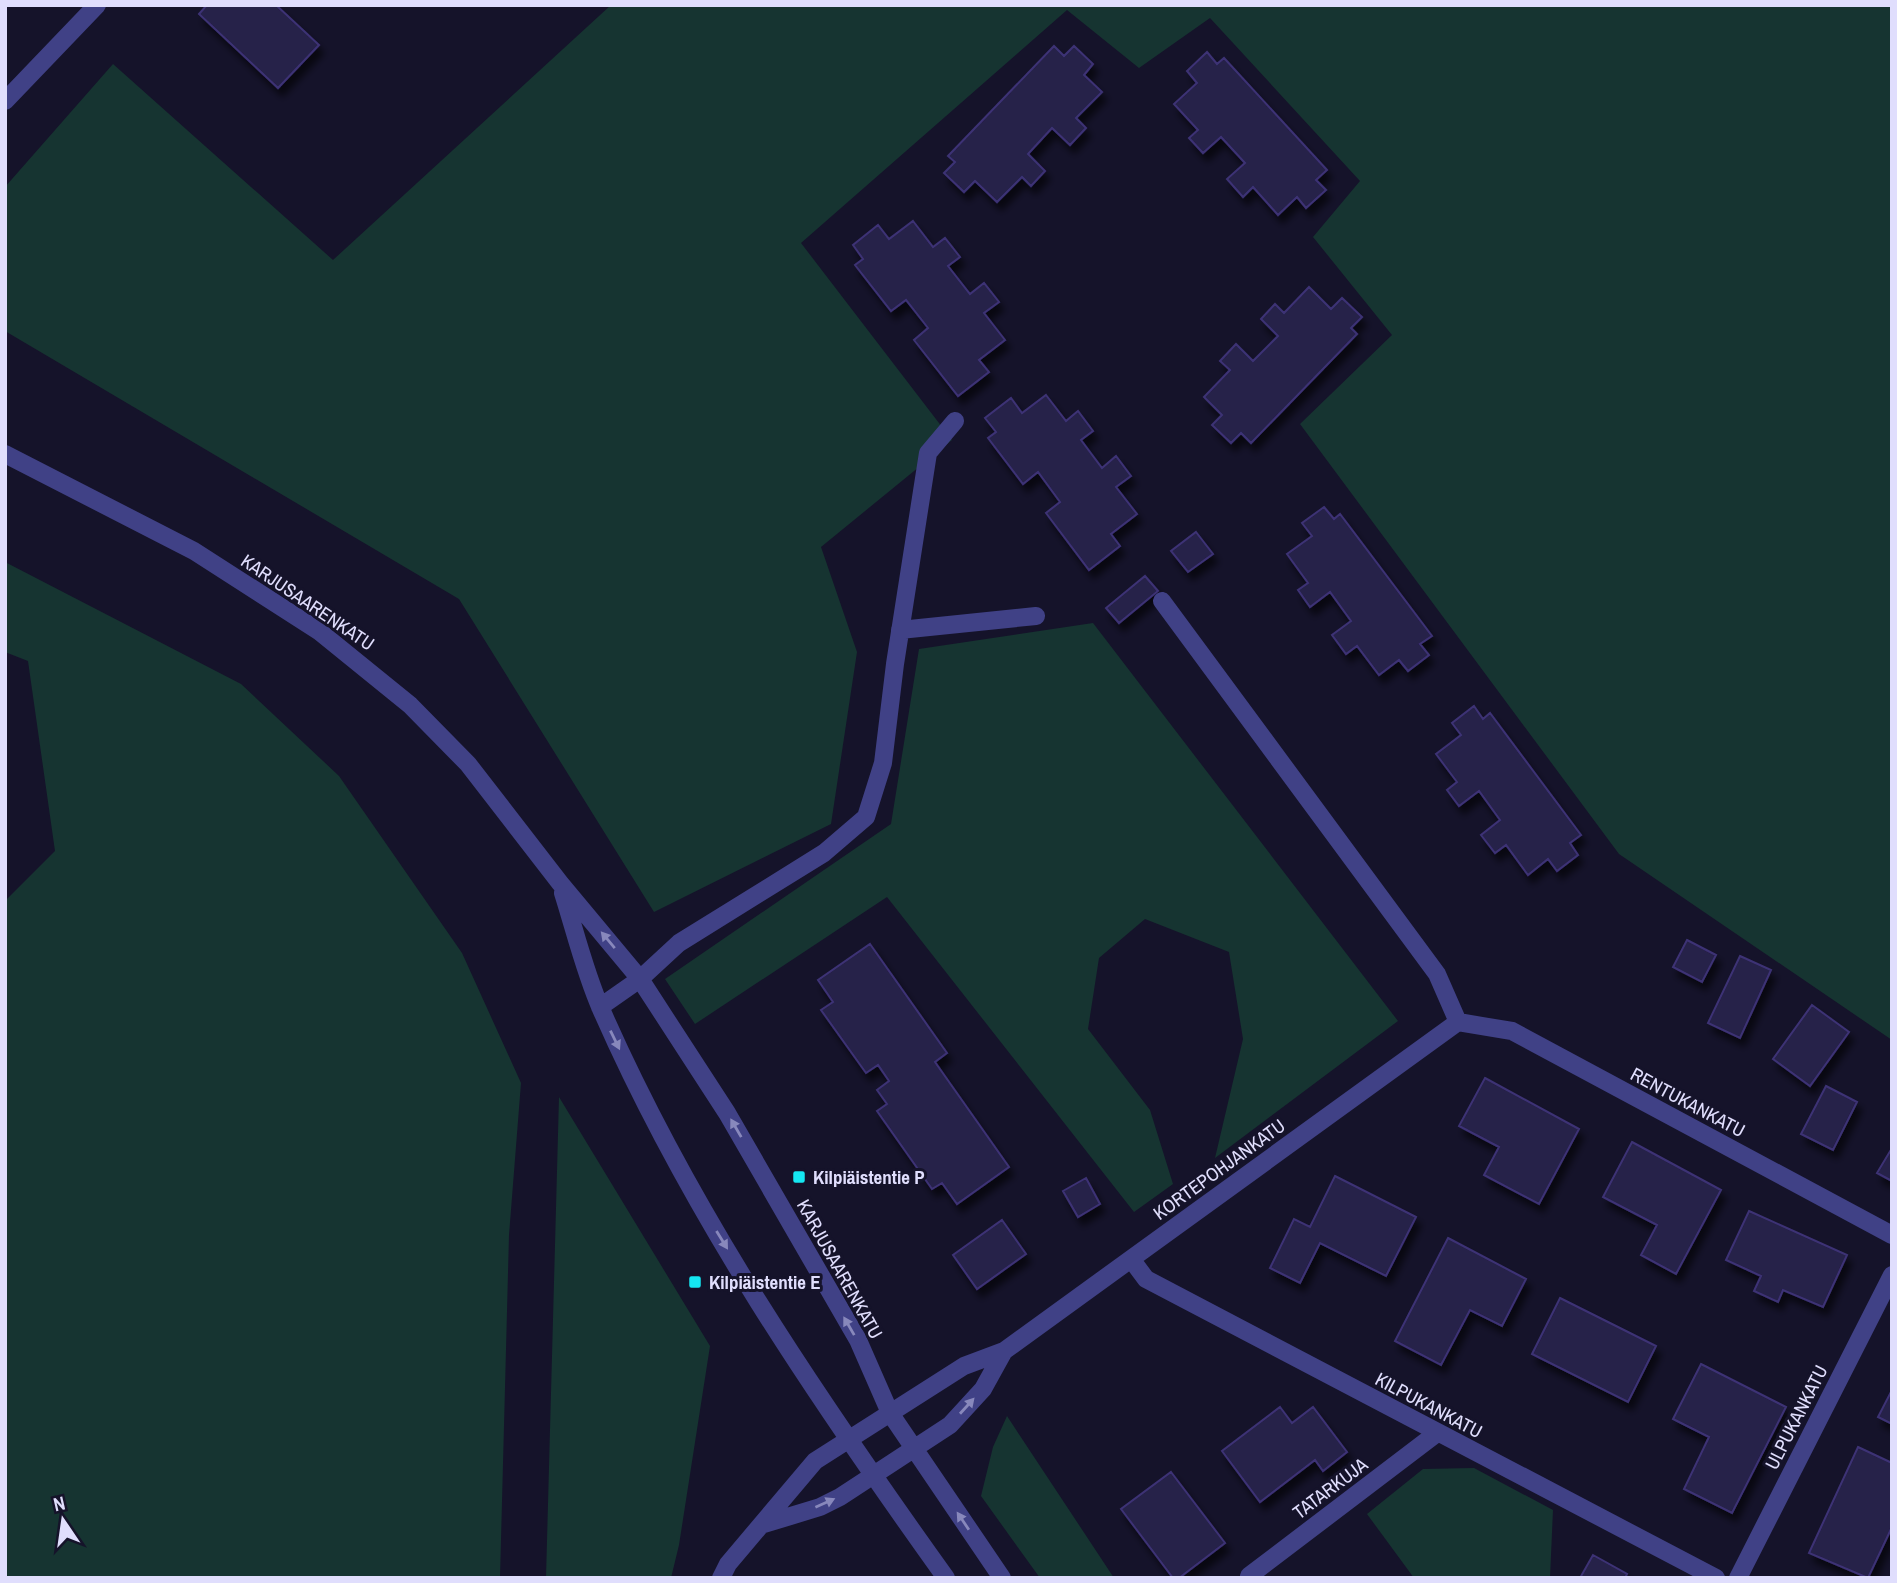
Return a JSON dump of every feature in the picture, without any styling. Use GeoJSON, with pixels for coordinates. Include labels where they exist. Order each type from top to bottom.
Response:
{"type":"FeatureCollection","features":[{"type":"Feature","properties":{"kind":"street"},"geometry":{"type":"LineString","coordinates":[[5,101],[97,5]]}},
{"type":"Feature","properties":{"kind":"street"},"geometry":{"type":"LineString","coordinates":[[600,1007],[640,978],[679,943],[824,853],[866,817],[883,763],[900,630],[928,453],[955,421]]}},
{"type":"Feature","properties":{"kind":"street","name":"KARJUSAARENKATU"},"geometry":{"type":"LineString","coordinates":[[5,454],[194,551],[320,632],[410,705],[468,764],[560,883],[640,978],[727,1113],[844,1316],[890,1413],[1002,1578]]}},
{"type":"Feature","properties":{"kind":"street"},"geometry":{"type":"LineString","coordinates":[[1163,601],[1437,974],[1458,1022]]}},
{"type":"Feature","properties":{"kind":"street"},"geometry":{"type":"LineString","coordinates":[[900,630],[1036,616]]}},
{"type":"Feature","properties":{"kind":"street","name":"KARJUSAARENKATU"},"geometry":{"type":"LineString","coordinates":[[560,883],[600,1007],[678,1169],[849,1440],[946,1578]]}},
{"type":"Feature","properties":{"kind":"street","name":"RENTUKANKATU"},"geometry":{"type":"LineString","coordinates":[[1458,1022],[1512,1031],[1892,1235]]}},
{"type":"Feature","properties":{"kind":"street","name":"KORTEPOHJANKATU"},"geometry":{"type":"LineString","coordinates":[[721,1578],[728,1564],[815,1461],[964,1366],[1004,1351],[1458,1022]]}},
{"type":"Feature","properties":{"kind":"street","name":"KILPUKANKATU"},"geometry":{"type":"LineString","coordinates":[[1131,1259],[1146,1279],[1716,1578]]}},
{"type":"Feature","properties":{"kind":"street","name":"ULPUKANKATU"},"geometry":{"type":"LineString","coordinates":[[1738,1578],[1892,1275]]}},
{"type":"Feature","properties":{"kind":"street","name":"KORTEPOHJANKATU"},"geometry":{"type":"LineString","coordinates":[[761,1525],[820,1507],[874,1477],[950,1425],[983,1389],[1004,1351]]}},
{"type":"Feature","properties":{"kind":"street","name":"TATARKUJA"},"geometry":{"type":"LineString","coordinates":[[1249,1576],[1437,1433]]}},
{"type":"Feature","properties":{"kind":"green space"},"geometry":{"type":"Polygon","coordinates":[[[611,5],[1892,5],[1892,1040],[1619,854],[1300,424],[1392,335],[1313,237],[1360,181],[1210,18],[1139,68],[1067,10],[801,243],[952,440],[821,547],[857,652],[831,824],[654,912],[459,599],[5,331],[5,187],[113,64],[333,260],[611,5]]]}},
{"type":"Feature","properties":{"kind":"green space"},"geometry":{"type":"Polygon","coordinates":[[[5,562],[241,684],[339,776],[462,953],[521,1083],[509,1235],[500,1578],[5,1578],[5,901],[55,851],[28,661],[5,652],[5,562]]]}},
{"type":"Feature","properties":{"kind":"green space"},"geometry":{"type":"Polygon","coordinates":[[[1093,623],[1398,1021],[1215,1158],[1243,1039],[1229,952],[1145,919],[1099,958],[1088,1029],[1150,1110],[1173,1184],[1134,1212],[887,897],[695,1024],[665,979],[891,824],[919,649],[1093,623]]]}},
{"type":"Feature","properties":{"kind":"green space"},"geometry":{"type":"Polygon","coordinates":[[[559,1097],[710,1346],[679,1545],[671,1578],[546,1578],[559,1097]]]}},
{"type":"Feature","properties":{"kind":"green space"},"geometry":{"type":"Polygon","coordinates":[[[1007,1416],[1114,1578],[1040,1578],[981,1496],[993,1447],[1007,1416]]]}},
{"type":"Feature","properties":{"kind":"green space"},"geometry":{"type":"Polygon","coordinates":[[[1474,1468],[1553,1510],[1550,1578],[1414,1578],[1367,1514],[1423,1469],[1474,1468]]]}},
{"type":"Feature","properties":{"kind":"building"},"geometry":{"type":"Polygon","coordinates":[[[207,5],[276,5],[319,45],[278,88],[199,14],[207,5]]]}},
{"type":"Feature","properties":{"kind":"building"},"geometry":{"type":"Polygon","coordinates":[[[1054,46],[1064,56],[1074,46],[1093,64],[1084,75],[1102,92],[1076,118],[1086,128],[1070,145],[1052,128],[1028,154],[1045,171],[1031,186],[1022,177],[997,202],[975,181],[964,192],[944,173],[955,162],[948,156],[1054,46]]]}},
{"type":"Feature","properties":{"kind":"building"},"geometry":{"type":"Polygon","coordinates":[[[1207,52],[1217,64],[1224,58],[1327,170],[1316,180],[1326,190],[1306,208],[1297,197],[1278,215],[1253,187],[1243,197],[1227,179],[1245,163],[1221,137],[1203,153],[1189,138],[1198,130],[1174,104],[1197,83],[1187,71],[1207,52]]]}},
{"type":"Feature","properties":{"kind":"building"},"geometry":{"type":"Polygon","coordinates":[[[913,221],[933,247],[945,238],[960,257],[948,266],[970,294],[984,283],[999,302],[984,313],[1005,340],[979,360],[989,372],[958,396],[914,340],[928,328],[906,300],[891,311],[855,265],[863,259],[853,245],[878,225],[889,239],[913,221]]]}},
{"type":"Feature","properties":{"kind":"building"},"geometry":{"type":"Polygon","coordinates":[[[1309,287],[1331,309],[1342,298],[1362,317],[1351,328],[1357,334],[1251,443],[1241,433],[1231,443],[1212,425],[1222,415],[1204,397],[1230,370],[1220,361],[1236,344],[1253,361],[1278,336],[1261,319],[1275,304],[1284,313],[1309,287]]]}},
{"type":"Feature","properties":{"kind":"building"},"geometry":{"type":"Polygon","coordinates":[[[1046,395],[1066,421],[1078,411],[1093,431],[1081,440],[1102,468],[1116,456],[1131,476],[1116,487],[1137,514],[1111,534],[1120,546],[1089,570],[1046,513],[1060,502],[1038,472],[1023,484],[988,438],[996,432],[985,418],[1011,398],[1022,413],[1046,395]]]}},
{"type":"Feature","properties":{"kind":"building"},"geometry":{"type":"Polygon","coordinates":[[[1324,507],[1334,519],[1340,514],[1432,636],[1420,644],[1429,655],[1408,671],[1399,660],[1379,675],[1357,646],[1346,654],[1332,635],[1351,621],[1330,592],[1310,607],[1298,590],[1308,583],[1287,554],[1312,536],[1302,523],[1324,507]]]}},
{"type":"Feature","properties":{"kind":"building"},"geometry":{"type":"Polygon","coordinates":[[[1196,532],[1213,554],[1188,572],[1171,551],[1196,532]]]}},
{"type":"Feature","properties":{"kind":"building"},"geometry":{"type":"Polygon","coordinates":[[[1145,576],[1158,591],[1119,623],[1106,608],[1145,576]]]}},
{"type":"Feature","properties":{"kind":"building"},"geometry":{"type":"Polygon","coordinates":[[[1474,706],[1483,719],[1490,713],[1581,835],[1570,843],[1578,855],[1557,871],[1548,859],[1528,875],[1506,845],[1495,853],[1481,835],[1500,820],[1479,791],[1459,806],[1447,790],[1457,782],[1436,754],[1461,735],[1452,723],[1474,706]]]}},
{"type":"Feature","properties":{"kind":"building"},"geometry":{"type":"Polygon","coordinates":[[[1687,940],[1716,955],[1702,982],[1673,967],[1687,940]]]}},
{"type":"Feature","properties":{"kind":"building"},"geometry":{"type":"Polygon","coordinates":[[[870,944],[947,1053],[935,1062],[1009,1167],[957,1204],[942,1183],[932,1189],[877,1111],[887,1104],[877,1090],[889,1081],[878,1065],[866,1073],[821,1010],[833,1002],[818,980],[870,944]]]}},
{"type":"Feature","properties":{"kind":"building"},"geometry":{"type":"Polygon","coordinates":[[[1740,956],[1771,970],[1740,1038],[1708,1023],[1740,956]]]}},
{"type":"Feature","properties":{"kind":"building"},"geometry":{"type":"Polygon","coordinates":[[[1812,1005],[1849,1032],[1810,1086],[1773,1059],[1812,1005]]]}},
{"type":"Feature","properties":{"kind":"building"},"geometry":{"type":"Polygon","coordinates":[[[1485,1078],[1579,1129],[1539,1204],[1484,1175],[1499,1147],[1459,1126],[1485,1078]]]}},
{"type":"Feature","properties":{"kind":"building"},"geometry":{"type":"Polygon","coordinates":[[[1826,1086],[1857,1102],[1833,1150],[1801,1134],[1826,1086]]]}},
{"type":"Feature","properties":{"kind":"building"},"geometry":{"type":"Polygon","coordinates":[[[1632,1142],[1721,1190],[1676,1274],[1641,1255],[1657,1225],[1603,1197],[1632,1142]]]}},
{"type":"Feature","properties":{"kind":"building"},"geometry":{"type":"Polygon","coordinates":[[[1892,1148],[1892,1181],[1877,1173],[1892,1148]]]}},
{"type":"Feature","properties":{"kind":"building"},"geometry":{"type":"Polygon","coordinates":[[[1335,1176],[1416,1217],[1386,1276],[1320,1243],[1300,1283],[1270,1268],[1294,1219],[1310,1227],[1335,1176]]]}},
{"type":"Feature","properties":{"kind":"building"},"geometry":{"type":"Polygon","coordinates":[[[1086,1178],[1100,1204],[1078,1217],[1063,1191],[1086,1178]]]}},
{"type":"Feature","properties":{"kind":"building"},"geometry":{"type":"Polygon","coordinates":[[[1749,1211],[1847,1255],[1823,1307],[1783,1290],[1778,1302],[1754,1291],[1761,1276],[1726,1260],[1749,1211]]]}},
{"type":"Feature","properties":{"kind":"building"},"geometry":{"type":"Polygon","coordinates":[[[1002,1220],[1026,1254],[977,1289],[953,1255],[1002,1220]]]}},
{"type":"Feature","properties":{"kind":"building"},"geometry":{"type":"Polygon","coordinates":[[[1448,1238],[1526,1279],[1502,1326],[1470,1310],[1441,1365],[1395,1341],[1448,1238]]]}},
{"type":"Feature","properties":{"kind":"building"},"geometry":{"type":"Polygon","coordinates":[[[1560,1298],[1656,1346],[1628,1402],[1532,1354],[1560,1298]]]}},
{"type":"Feature","properties":{"kind":"building"},"geometry":{"type":"Polygon","coordinates":[[[1701,1364],[1786,1407],[1732,1513],[1684,1489],[1709,1437],[1673,1419],[1701,1364]]]}},
{"type":"Feature","properties":{"kind":"building"},"geometry":{"type":"Polygon","coordinates":[[[1892,1390],[1892,1424],[1878,1417],[1892,1390]]]}},
{"type":"Feature","properties":{"kind":"building"},"geometry":{"type":"Polygon","coordinates":[[[1280,1407],[1292,1423],[1313,1407],[1347,1452],[1323,1471],[1315,1460],[1260,1502],[1222,1451],[1280,1407]]]}},
{"type":"Feature","properties":{"kind":"building"},"geometry":{"type":"Polygon","coordinates":[[[1858,1447],[1892,1463],[1892,1527],[1868,1578],[1809,1553],[1858,1447]]]}},
{"type":"Feature","properties":{"kind":"building"},"geometry":{"type":"Polygon","coordinates":[[[1171,1472],[1225,1543],[1179,1578],[1173,1578],[1121,1509],[1171,1472]]]}},
{"type":"Feature","properties":{"kind":"building"},"geometry":{"type":"Polygon","coordinates":[[[1593,1555],[1627,1574],[1625,1578],[1580,1578],[1593,1555]]]}},
{"type":"Feature","properties":{"kind":"place","name":"Kilpiäistentie P"},"geometry":{"type":"Point","coordinates":[799,1177]}},
{"type":"Feature","properties":{"kind":"place","name":"Kilpiäistentie E"},"geometry":{"type":"Point","coordinates":[695,1282]}}]}
